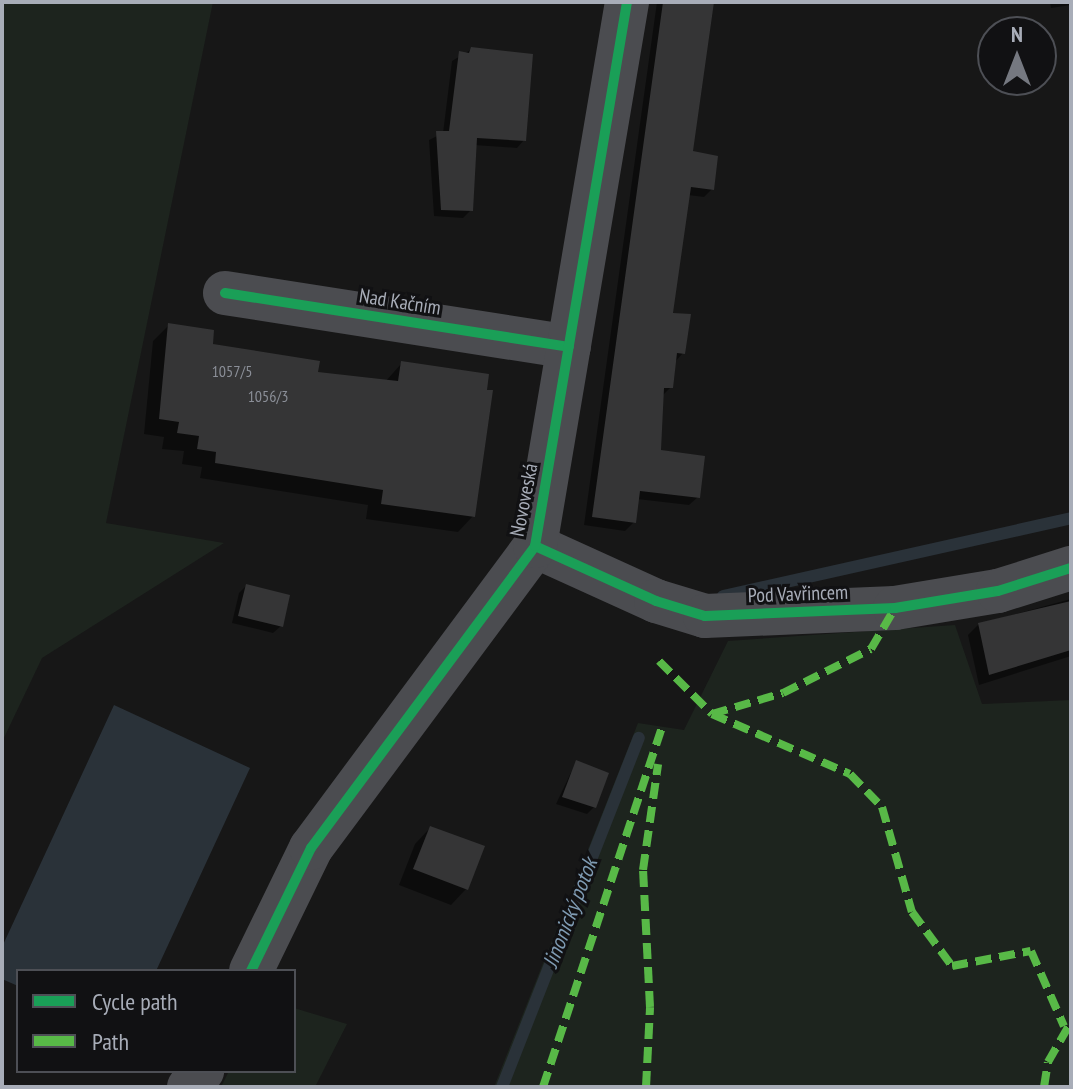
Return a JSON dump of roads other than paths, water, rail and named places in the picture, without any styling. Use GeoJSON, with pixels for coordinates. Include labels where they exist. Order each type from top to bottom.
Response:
{"type":"FeatureCollection","features":[{"type":"Feature","properties":{"kind":"street","name":"Novoveská"},"geometry":{"type":"LineString","coordinates":[[252,969],[311,848],[535,546],[627,2]]}},
{"type":"Feature","properties":{"kind":"street","name":"Nad Kačním"},"geometry":{"type":"LineString","coordinates":[[225,293],[569,347]]}},
{"type":"Feature","properties":{"kind":"street","name":"Pod Vavřincem"},"geometry":{"type":"LineString","coordinates":[[535,546],[656,601],[705,616],[895,608],[998,591],[1071,568]]}},
{"type":"Feature","properties":{"kind":"waterway","name":"Jinonický potok"},"geometry":{"type":"LineString","coordinates":[[723,596],[1071,518]]}},
{"type":"Feature","properties":{"kind":"waterway","name":"Jinonický potok"},"geometry":{"type":"LineString","coordinates":[[502,1087],[639,738]]}}]}
